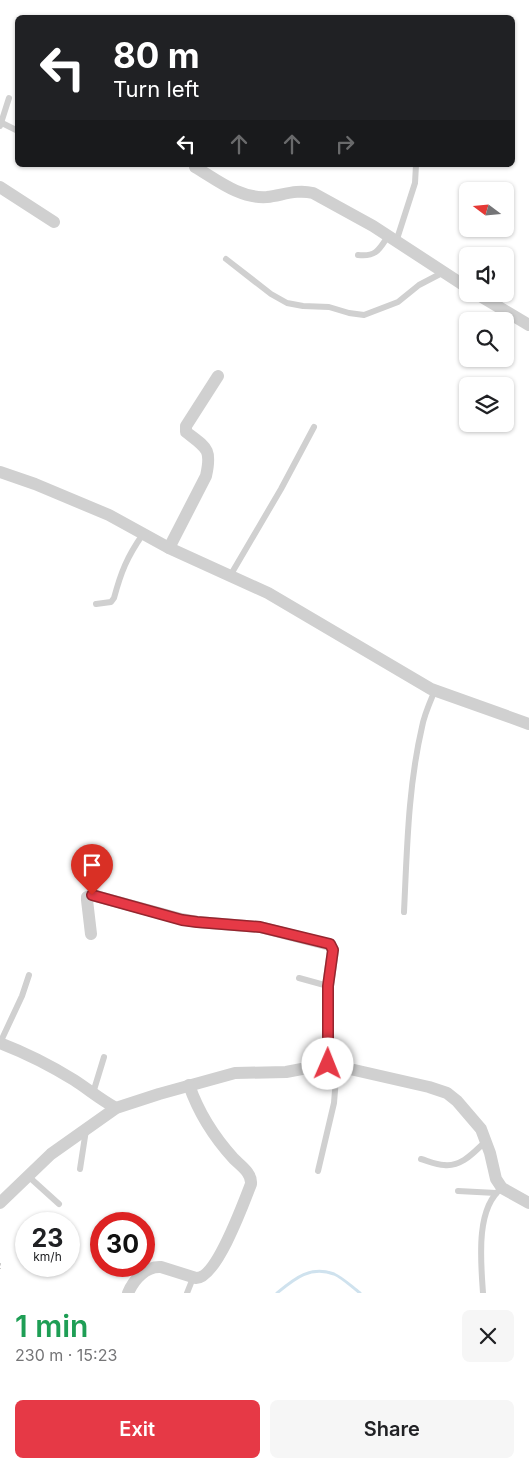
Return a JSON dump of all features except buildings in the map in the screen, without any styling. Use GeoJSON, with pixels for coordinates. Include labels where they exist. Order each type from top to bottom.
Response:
{"type":"FeatureCollection","features":[{"type":"Feature","properties":{"kind":"street"},"geometry":{"type":"LineString","coordinates":[[195,167],[229,188],[245,195],[265,197],[304,191],[313,193],[373,226],[459,283]]}},
{"type":"Feature","properties":{"kind":"street"},"geometry":{"type":"LineString","coordinates":[[0,187],[54,222]]}},
{"type":"Feature","properties":{"kind":"street"},"geometry":{"type":"LineString","coordinates":[[490,302],[529,325]]}},
{"type":"Feature","properties":{"kind":"street"},"geometry":{"type":"LineString","coordinates":[[169,548],[206,476],[208,468],[209,454],[207,450],[204,445],[186,432],[186,426],[218,376]]}},
{"type":"Feature","properties":{"kind":"street"},"geometry":{"type":"LineString","coordinates":[[0,472],[69,498],[169,548],[268,593],[402,673],[435,690],[529,724]]}},
{"type":"Feature","properties":{"kind":"street"},"geometry":{"type":"LineString","coordinates":[[91,934],[87,897],[92,895],[182,920],[260,927],[330,944],[333,950],[328,986],[332,1065]]}},
{"type":"Feature","properties":{"kind":"street"},"geometry":{"type":"LineString","coordinates":[[0,1043],[50,1065],[116,1108]]}},
{"type":"Feature","properties":{"kind":"street"},"geometry":{"type":"LineString","coordinates":[[0,1202],[50,1154],[116,1108],[189,1085],[241,1072],[286,1072],[332,1065],[447,1093],[457,1101],[481,1129],[499,1190],[529,1203]]}},
{"type":"Feature","properties":{"kind":"street"},"geometry":{"type":"LineString","coordinates":[[128,1293],[135,1280],[156,1267],[162,1267],[193,1278],[205,1276],[215,1262],[235,1223],[252,1179],[221,1145],[197,1107],[189,1085]]}},
{"type":"Feature","properties":{"kind":"lane"},"geometry":{"type":"LineString","coordinates":[[9,98],[1,124],[15,130]]}},
{"type":"Feature","properties":{"kind":"lane"},"geometry":{"type":"LineString","coordinates":[[358,255],[372,255],[392,239],[414,184],[416,167]]}},
{"type":"Feature","properties":{"kind":"lane"},"geometry":{"type":"LineString","coordinates":[[226,259],[271,294],[287,302],[364,314],[398,302],[419,285],[442,273]]}},
{"type":"Feature","properties":{"kind":"lane"},"geometry":{"type":"LineString","coordinates":[[230,576],[281,489],[314,427]]}},
{"type":"Feature","properties":{"kind":"lane"},"geometry":{"type":"LineString","coordinates":[[96,604],[111,602],[114,598],[123,566],[142,534]]}},
{"type":"Feature","properties":{"kind":"lane"},"geometry":{"type":"LineString","coordinates":[[404,912],[414,774],[422,725],[435,690]]}},
{"type":"Feature","properties":{"kind":"lane"},"geometry":{"type":"LineString","coordinates":[[0,1043],[22,996],[29,975]]}},
{"type":"Feature","properties":{"kind":"lane"},"geometry":{"type":"LineString","coordinates":[[299,978],[328,986]]}},
{"type":"Feature","properties":{"kind":"lane"},"geometry":{"type":"LineString","coordinates":[[93,1094],[104,1058]]}},
{"type":"Feature","properties":{"kind":"lane"},"geometry":{"type":"LineString","coordinates":[[318,1171],[334,1103],[332,1065]]}},
{"type":"Feature","properties":{"kind":"lane"},"geometry":{"type":"LineString","coordinates":[[80,1169],[87,1127]]}},
{"type":"Feature","properties":{"kind":"lane"},"geometry":{"type":"LineString","coordinates":[[421,1159],[445,1166],[458,1163],[467,1159],[486,1141]]}},
{"type":"Feature","properties":{"kind":"lane"},"geometry":{"type":"LineString","coordinates":[[27,1175],[59,1204]]}},
{"type":"Feature","properties":{"kind":"lane"},"geometry":{"type":"LineString","coordinates":[[458,1192],[499,1190]]}},
{"type":"Feature","properties":{"kind":"lane"},"geometry":{"type":"LineString","coordinates":[[483,1293],[483,1224],[490,1203],[499,1190]]}},
{"type":"Feature","properties":{"kind":"lane"},"geometry":{"type":"LineString","coordinates":[[187,1293],[193,1278]]}},
{"type":"Feature","properties":{"kind":"path"},"geometry":{"type":"LineString","coordinates":[[0,1262],[0,1269]]}},
{"type":"Feature","properties":{"kind":"waterway"},"geometry":{"type":"LineString","coordinates":[[277,1293],[296,1278],[317,1271],[334,1274],[360,1293]]}},
{"type":"Feature","properties":{"kind":"route"},"geometry":{"type":"LineString","coordinates":[[92,895],[182,920],[260,927],[330,944],[333,950],[328,986],[328,1064]]}}]}
